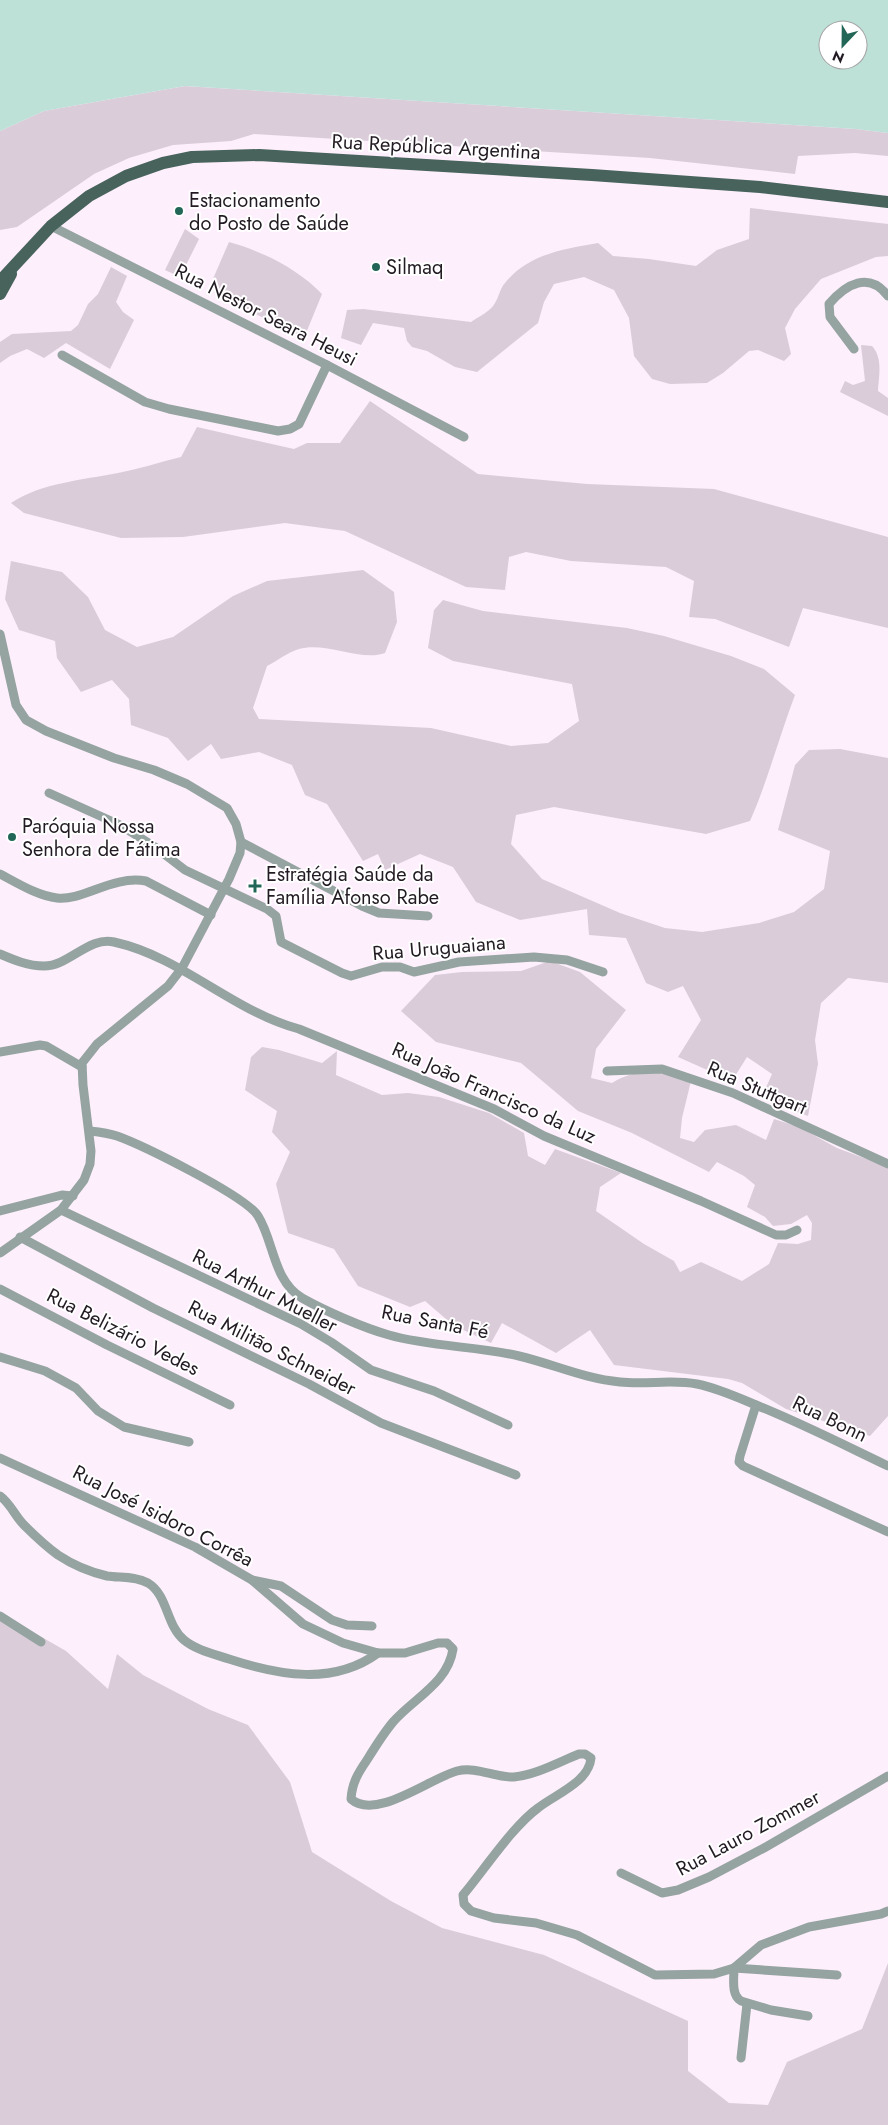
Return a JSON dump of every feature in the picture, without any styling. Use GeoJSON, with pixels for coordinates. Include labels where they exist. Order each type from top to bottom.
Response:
{"type":"FeatureCollection","features":[{"type":"Feature","properties":{"kind":"main road","name":"Rua República Argentina"},"geometry":{"type":"LineString","coordinates":[[0,280],[51,226],[83,200],[126,176],[163,164],[220,155],[260,155],[608,176],[760,187],[888,202]]}},
{"type":"Feature","properties":{"kind":"main road","name":"Rua República Argentina"},"geometry":{"type":"LineString","coordinates":[[0,294],[16,265]]}},
{"type":"Feature","properties":{"kind":"street","name":"Rua Nestor Seara Heusi"},"geometry":{"type":"LineString","coordinates":[[51,226],[464,437]]}},
{"type":"Feature","properties":{"kind":"street"},"geometry":{"type":"LineString","coordinates":[[854,349],[830,317],[829,304],[839,292],[868,281],[881,287],[888,296]]}},
{"type":"Feature","properties":{"kind":"street"},"geometry":{"type":"LineString","coordinates":[[62,355],[145,402],[169,409],[278,431],[290,429],[299,424],[326,365]]}},
{"type":"Feature","properties":{"kind":"street"},"geometry":{"type":"LineString","coordinates":[[0,634],[16,705],[26,720],[46,731],[187,784],[226,808],[236,824],[241,842],[240,853],[224,889],[182,968],[168,986],[97,1044],[86,1056],[82,1067],[90,1131],[90,1164],[73,1196],[61,1210],[0,1253]]}},
{"type":"Feature","properties":{"kind":"street"},"geometry":{"type":"LineString","coordinates":[[50,794],[120,825],[155,847],[185,870],[224,889]]}},
{"type":"Feature","properties":{"kind":"street"},"geometry":{"type":"LineString","coordinates":[[241,842],[362,906],[379,913],[428,916]]}},
{"type":"Feature","properties":{"kind":"street"},"geometry":{"type":"LineString","coordinates":[[0,874],[58,898],[71,897],[109,884],[134,879],[146,880],[211,914]]}},
{"type":"Feature","properties":{"kind":"street","name":"Rua Uruguaiana"},"geometry":{"type":"LineString","coordinates":[[224,889],[276,916],[281,942],[351,976],[382,967],[400,967],[414,972],[459,962],[534,957],[567,960],[603,972]]}},
{"type":"Feature","properties":{"kind":"street","name":"Rua João Francisco da Luz"},"geometry":{"type":"LineString","coordinates":[[0,954],[27,964],[46,966],[61,962],[99,942],[111,941],[182,968],[232,1001],[275,1022],[299,1029],[494,1109],[544,1136],[701,1200],[776,1235],[786,1235],[798,1230]]}},
{"type":"Feature","properties":{"kind":"street"},"geometry":{"type":"LineString","coordinates":[[0,1052],[40,1045],[46,1046],[82,1067]]}},
{"type":"Feature","properties":{"kind":"street","name":"Rua Stuttgart"},"geometry":{"type":"LineString","coordinates":[[607,1070],[662,1070],[733,1094],[888,1164]]}},
{"type":"Feature","properties":{"kind":"street","name":"Rua Santa Fé"},"geometry":{"type":"LineString","coordinates":[[90,1131],[118,1136],[184,1168],[246,1203],[257,1213],[264,1227],[271,1250],[284,1280],[300,1297],[360,1324],[390,1335],[519,1356],[568,1371],[618,1382],[650,1384],[673,1381],[698,1384],[756,1404]]}},
{"type":"Feature","properties":{"kind":"street"},"geometry":{"type":"LineString","coordinates":[[0,1210],[62,1195],[73,1196]]}},
{"type":"Feature","properties":{"kind":"street","name":"Rua Arthur Mueller"},"geometry":{"type":"LineString","coordinates":[[61,1210],[301,1324],[371,1370],[434,1391],[508,1425]]}},
{"type":"Feature","properties":{"kind":"street","name":"Rua Militão Schneider"},"geometry":{"type":"LineString","coordinates":[[20,1238],[153,1308],[309,1384],[381,1422],[516,1476]]}},
{"type":"Feature","properties":{"kind":"street","name":"Rua Belizário Vedes"},"geometry":{"type":"LineString","coordinates":[[0,1289],[107,1345],[230,1405]]}},
{"type":"Feature","properties":{"kind":"street"},"geometry":{"type":"LineString","coordinates":[[0,1358],[45,1371],[76,1388],[98,1411],[124,1427],[189,1442]]}},
{"type":"Feature","properties":{"kind":"street"},"geometry":{"type":"LineString","coordinates":[[756,1404],[740,1456],[739,1462],[743,1466],[888,1532]]}},
{"type":"Feature","properties":{"kind":"street","name":"Rua Bonn"},"geometry":{"type":"LineString","coordinates":[[756,1404],[888,1466]]}},
{"type":"Feature","properties":{"kind":"street","name":"Rua José Isidoro Corrêa"},"geometry":{"type":"LineString","coordinates":[[0,1458],[195,1547],[252,1580],[303,1624],[343,1643],[378,1653],[405,1652],[438,1643],[447,1643],[453,1649],[451,1662],[440,1679],[394,1721],[372,1750],[352,1788],[351,1799],[356,1803],[367,1806],[395,1799],[458,1770],[481,1770],[512,1777],[524,1775],[579,1754],[586,1754],[591,1758],[591,1767],[581,1779],[529,1815],[463,1895],[464,1904],[472,1911],[494,1918],[536,1922],[577,1935],[655,1975],[714,1974],[734,1968],[761,1945],[809,1927],[881,1914],[888,1911]]}},
{"type":"Feature","properties":{"kind":"street"},"geometry":{"type":"LineString","coordinates":[[0,1496],[24,1524],[58,1555],[89,1571],[138,1579],[148,1583],[156,1590],[176,1632],[185,1640],[206,1652],[263,1669],[297,1676],[336,1672],[366,1662],[378,1653]]}},
{"type":"Feature","properties":{"kind":"street"},"geometry":{"type":"LineString","coordinates":[[252,1580],[281,1586],[332,1620],[346,1625],[372,1626]]}},
{"type":"Feature","properties":{"kind":"street"},"geometry":{"type":"LineString","coordinates":[[0,1616],[41,1642]]}},
{"type":"Feature","properties":{"kind":"street","name":"Rua Lauro Zommer"},"geometry":{"type":"LineString","coordinates":[[621,1873],[662,1893],[678,1890],[709,1877],[764,1848],[888,1776]]}},
{"type":"Feature","properties":{"kind":"street"},"geometry":{"type":"LineString","coordinates":[[808,2016],[747,2004],[737,1998],[734,1986],[734,1968],[836,1975]]}},
{"type":"Feature","properties":{"kind":"street"},"geometry":{"type":"LineString","coordinates":[[741,2058],[747,2004]]}},
{"type":"Feature","properties":{"kind":"shaded area"},"geometry":{"type":"Polygon","coordinates":[[[0,0],[888,0],[888,133],[856,129],[185,86],[44,111],[0,131],[0,0]]]}},
{"type":"Feature","properties":{"kind":"shaded area"},"geometry":{"type":"Polygon","coordinates":[[[185,86],[856,129],[888,133],[888,156],[855,153],[798,156],[795,174],[650,158],[254,134],[231,141],[173,145],[129,158],[94,174],[17,227],[0,230],[0,131],[44,111],[185,86]]]}},
{"type":"Feature","properties":{"kind":"shaded area"},"geometry":{"type":"Polygon","coordinates":[[[750,208],[888,224],[888,256],[876,257],[821,279],[795,309],[785,328],[791,354],[784,361],[758,350],[749,351],[723,373],[707,383],[670,384],[652,379],[634,356],[629,318],[614,290],[584,277],[554,284],[544,302],[538,323],[477,372],[455,367],[427,351],[412,347],[407,341],[404,328],[373,323],[361,345],[341,338],[347,310],[363,309],[471,322],[491,309],[503,285],[524,265],[547,254],[572,248],[598,243],[613,256],[696,266],[717,250],[749,239],[750,208]]]}},
{"type":"Feature","properties":{"kind":"shaded area"},"geometry":{"type":"Polygon","coordinates":[[[185,229],[199,239],[180,277],[165,270],[185,229]]]}},
{"type":"Feature","properties":{"kind":"shaded area"},"geometry":{"type":"Polygon","coordinates":[[[229,242],[254,250],[279,262],[302,277],[322,294],[304,338],[215,294],[212,281],[229,242]]]}},
{"type":"Feature","properties":{"kind":"shaded area"},"geometry":{"type":"Polygon","coordinates":[[[111,267],[127,276],[116,302],[123,312],[134,320],[110,369],[66,343],[44,358],[27,349],[10,356],[0,363],[0,342],[12,334],[71,331],[78,325],[88,304],[98,294],[111,267]]]}},
{"type":"Feature","properties":{"kind":"shaded area"},"geometry":{"type":"Polygon","coordinates":[[[861,345],[872,346],[878,356],[878,391],[888,398],[888,416],[840,392],[845,381],[853,385],[865,381],[861,345]]]}},
{"type":"Feature","properties":{"kind":"shaded area"},"geometry":{"type":"Polygon","coordinates":[[[370,401],[478,474],[587,484],[714,489],[888,537],[888,628],[803,608],[789,647],[715,619],[689,617],[694,581],[666,567],[571,561],[526,552],[509,557],[505,590],[466,587],[345,531],[285,523],[183,537],[121,538],[24,513],[11,503],[23,496],[49,487],[181,457],[197,427],[294,449],[307,443],[340,443],[370,401]]]}},
{"type":"Feature","properties":{"kind":"shaded area"},"geometry":{"type":"Polygon","coordinates":[[[11,561],[62,572],[88,597],[105,630],[137,647],[173,637],[233,596],[267,581],[363,570],[394,592],[397,622],[385,653],[365,655],[309,647],[291,652],[267,666],[253,708],[259,719],[431,728],[511,746],[548,743],[579,721],[572,684],[453,661],[428,648],[434,610],[443,600],[483,611],[627,628],[664,636],[731,656],[764,669],[795,695],[750,821],[706,834],[554,807],[516,815],[511,844],[542,879],[620,913],[665,928],[702,932],[759,923],[794,912],[824,889],[830,851],[778,830],[795,765],[809,750],[840,749],[888,758],[888,983],[848,978],[821,1003],[815,1040],[818,1064],[808,1116],[784,1107],[764,1092],[772,1074],[747,1057],[732,1081],[678,1057],[701,1020],[683,986],[668,992],[646,983],[626,938],[589,935],[587,909],[520,920],[476,902],[453,867],[420,854],[385,870],[378,854],[363,861],[327,804],[305,795],[292,765],[259,752],[221,759],[211,744],[188,761],[168,738],[131,725],[129,699],[112,680],[81,692],[57,658],[55,641],[19,630],[5,599],[11,561]]]}},
{"type":"Feature","properties":{"kind":"shaded area"},"geometry":{"type":"Polygon","coordinates":[[[550,961],[580,972],[626,1010],[596,1049],[591,1078],[612,1083],[632,1074],[651,1072],[691,1081],[682,1118],[680,1138],[694,1142],[705,1130],[736,1125],[766,1140],[774,1119],[799,1127],[837,1148],[888,1167],[888,1416],[870,1436],[786,1409],[742,1383],[728,1379],[614,1365],[590,1330],[556,1353],[502,1323],[491,1343],[453,1325],[425,1301],[410,1307],[358,1286],[334,1249],[288,1233],[276,1184],[290,1152],[272,1132],[277,1111],[245,1090],[251,1057],[262,1047],[322,1063],[337,1051],[336,1075],[382,1095],[408,1093],[439,1097],[489,1113],[524,1133],[528,1156],[545,1165],[555,1149],[621,1173],[600,1187],[596,1211],[644,1244],[674,1261],[680,1272],[701,1262],[742,1281],[769,1264],[778,1243],[798,1244],[811,1240],[812,1223],[807,1215],[791,1224],[773,1226],[765,1217],[747,1207],[755,1185],[744,1176],[717,1162],[709,1172],[632,1133],[578,1111],[521,1063],[436,1042],[401,1011],[435,975],[462,972],[521,971],[550,961]]]}},
{"type":"Feature","properties":{"kind":"shaded area"},"geometry":{"type":"Polygon","coordinates":[[[0,1613],[66,1651],[108,1689],[117,1654],[143,1675],[208,1709],[248,1725],[290,1782],[312,1852],[391,1901],[442,1928],[544,1955],[688,2021],[688,2071],[729,2103],[768,2105],[787,2062],[862,2029],[888,1963],[888,2125],[0,2125],[0,1613]]]}},
{"type":"Feature","properties":{"kind":"place","name":"Estacionamento do Posto de Saúde"},"geometry":{"type":"Point","coordinates":[179,211]}},
{"type":"Feature","properties":{"kind":"place","name":"Silmaq"},"geometry":{"type":"Point","coordinates":[376,267]}},
{"type":"Feature","properties":{"kind":"place","name":"Paróquia Nossa Senhora de Fátima"},"geometry":{"type":"Point","coordinates":[12,837]}},
{"type":"Feature","properties":{"kind":"place","name":"Estratégia Saúde da Família Afonso Rabe"},"geometry":{"type":"Point","coordinates":[255,886]}}]}
